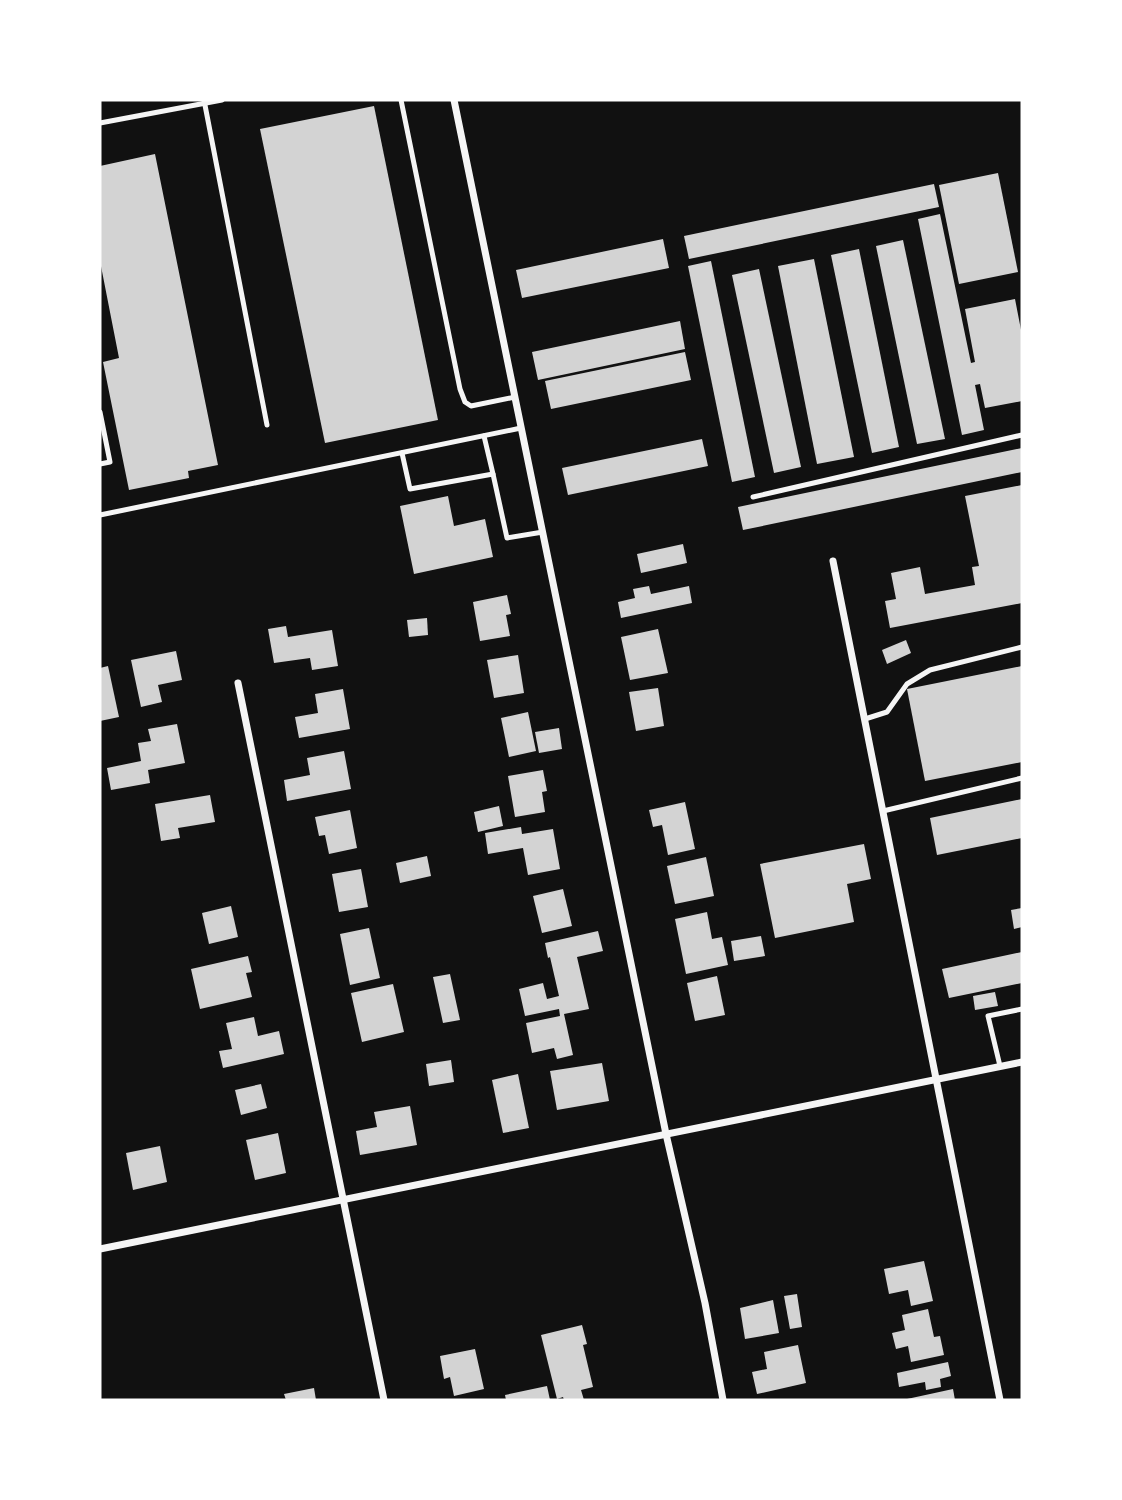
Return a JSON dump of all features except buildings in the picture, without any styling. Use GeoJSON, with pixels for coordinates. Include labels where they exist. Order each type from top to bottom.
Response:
{"type":"FeatureCollection","features":[{"type":"Feature","properties":{"kind":"street"},"geometry":{"type":"LineString","coordinates":[[454,100],[723,1400]]}},
{"type":"Feature","properties":{"kind":"street"},"geometry":{"type":"LineString","coordinates":[[832,561],[1000,1400]]}},
{"type":"Feature","properties":{"kind":"street"},"geometry":{"type":"LineString","coordinates":[[237,683],[384,1400]]}},
{"type":"Feature","properties":{"kind":"street"},"geometry":{"type":"LineString","coordinates":[[100,1250],[1022,1062]]}},
{"type":"Feature","properties":{"kind":"lane"},"geometry":{"type":"LineString","coordinates":[[100,123],[204,101],[222,100]]}},
{"type":"Feature","properties":{"kind":"lane"},"geometry":{"type":"LineString","coordinates":[[401,100],[460,389],[465,402],[471,406],[515,397]]}},
{"type":"Feature","properties":{"kind":"lane"},"geometry":{"type":"LineString","coordinates":[[204,101],[267,425]]}},
{"type":"Feature","properties":{"kind":"lane"},"geometry":{"type":"LineString","coordinates":[[100,412],[110,462],[100,464]]}},
{"type":"Feature","properties":{"kind":"lane"},"geometry":{"type":"LineString","coordinates":[[100,515],[521,428]]}},
{"type":"Feature","properties":{"kind":"lane"},"geometry":{"type":"LineString","coordinates":[[753,497],[1022,435]]}},
{"type":"Feature","properties":{"kind":"lane"},"geometry":{"type":"LineString","coordinates":[[484,436],[507,538],[543,532]]}},
{"type":"Feature","properties":{"kind":"lane"},"geometry":{"type":"LineString","coordinates":[[402,453],[410,489],[493,474]]}},
{"type":"Feature","properties":{"kind":"lane"},"geometry":{"type":"LineString","coordinates":[[864,719],[887,712],[907,684],[930,670],[1022,647]]}},
{"type":"Feature","properties":{"kind":"lane"},"geometry":{"type":"LineString","coordinates":[[883,811],[1022,778]]}},
{"type":"Feature","properties":{"kind":"lane"},"geometry":{"type":"LineString","coordinates":[[999,1066],[988,1016],[1022,1009]]}}]}
